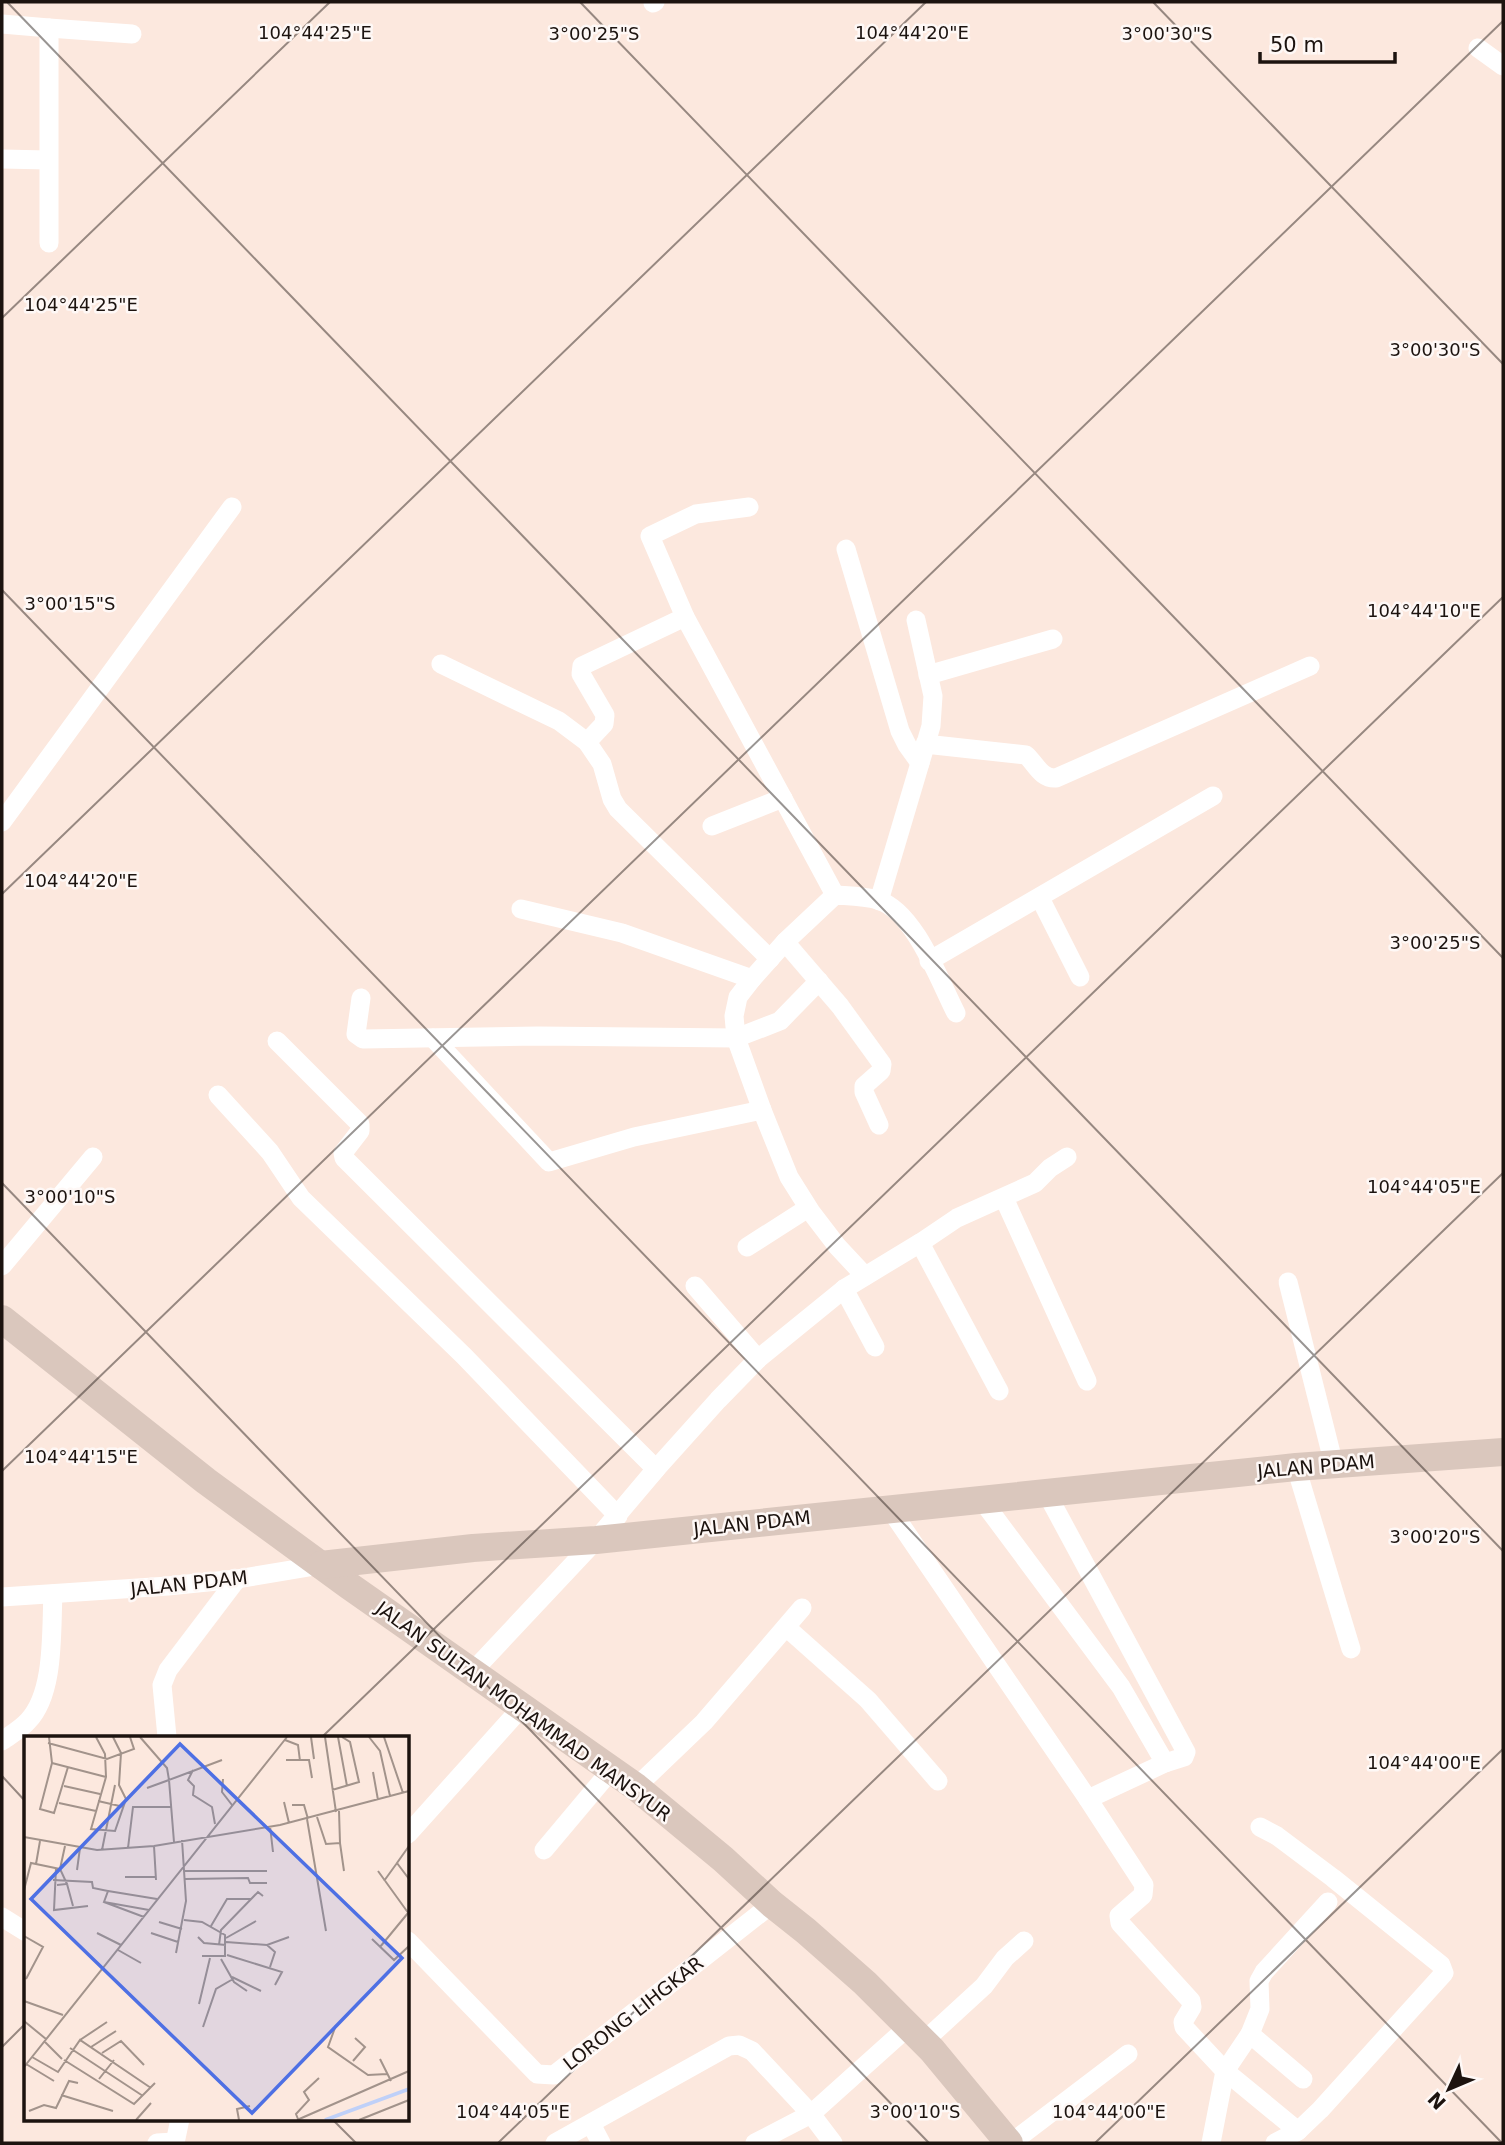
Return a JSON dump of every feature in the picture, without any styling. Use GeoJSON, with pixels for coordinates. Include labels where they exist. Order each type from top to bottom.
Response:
{"type":"FeatureCollection","features":[{"type":"Feature","properties":{"kind":"street"},"geometry":{"type":"LineString","coordinates":[[2,24],[132,34]]}},
{"type":"Feature","properties":{"kind":"street"},"geometry":{"type":"LineString","coordinates":[[49,28],[49,243]]}},
{"type":"Feature","properties":{"kind":"street"},"geometry":{"type":"LineString","coordinates":[[1478,48],[1503,66]]}},
{"type":"Feature","properties":{"kind":"street"},"geometry":{"type":"LineString","coordinates":[[2,159],[48,160]]}},
{"type":"Feature","properties":{"kind":"street"},"geometry":{"type":"LineString","coordinates":[[2,822],[232,507]]}},
{"type":"Feature","properties":{"kind":"street"},"geometry":{"type":"LineString","coordinates":[[749,507],[696,514],[650,536],[685,617],[835,895]]}},
{"type":"Feature","properties":{"kind":"street"},"geometry":{"type":"LineString","coordinates":[[846,549],[900,731],[907,745],[922,754],[1026,755],[1042,774],[1050,779],[1056,778],[1310,666]]}},
{"type":"Feature","properties":{"kind":"street"},"geometry":{"type":"LineString","coordinates":[[587,742],[604,724],[605,715],[581,674],[582,666],[685,617]]}},
{"type":"Feature","properties":{"kind":"street"},"geometry":{"type":"LineString","coordinates":[[879,901],[931,726],[933,696],[916,620]]}},
{"type":"Feature","properties":{"kind":"street"},"geometry":{"type":"LineString","coordinates":[[928,675],[1053,639]]}},
{"type":"Feature","properties":{"kind":"street"},"geometry":{"type":"LineString","coordinates":[[441,664],[559,721],[587,742],[601,764],[618,809],[770,959]]}},
{"type":"Feature","properties":{"kind":"street"},"geometry":{"type":"LineString","coordinates":[[929,961],[1213,796]]}},
{"type":"Feature","properties":{"kind":"street"},"geometry":{"type":"LineString","coordinates":[[712,826],[783,797]]}},
{"type":"Feature","properties":{"kind":"street"},"geometry":{"type":"LineString","coordinates":[[835,895],[879,901],[901,916],[914,930],[956,1013]]}},
{"type":"Feature","properties":{"kind":"street"},"geometry":{"type":"LineString","coordinates":[[835,895],[785,942],[752,979],[738,997],[734,1016],[736,1038],[789,1177],[808,1208],[837,1246],[865,1276]]}},
{"type":"Feature","properties":{"kind":"street"},"geometry":{"type":"LineString","coordinates":[[1040,898],[1080,977]]}},
{"type":"Feature","properties":{"kind":"street"},"geometry":{"type":"LineString","coordinates":[[521,909],[622,933],[752,979]]}},
{"type":"Feature","properties":{"kind":"street"},"geometry":{"type":"LineString","coordinates":[[785,942],[840,1006],[882,1064],[881,1071],[865,1083],[864,1087],[879,1125]]}},
{"type":"Feature","properties":{"kind":"street"},"geometry":{"type":"LineString","coordinates":[[361,999],[356,1034],[359,1038],[736,1038],[780,1021],[819,981]]}},
{"type":"Feature","properties":{"kind":"street"},"geometry":{"type":"LineString","coordinates":[[433,1038],[549,1163],[634,1137],[762,1110]]}},
{"type":"Feature","properties":{"kind":"street"},"geometry":{"type":"LineString","coordinates":[[277,1041],[360,1124],[360,1131],[343,1153],[344,1158],[656,1469]]}},
{"type":"Feature","properties":{"kind":"street"},"geometry":{"type":"LineString","coordinates":[[218,1095],[270,1152],[300,1198],[464,1356],[618,1516]]}},
{"type":"Feature","properties":{"kind":"street"},"geometry":{"type":"LineString","coordinates":[[2,1266],[93,1157]]}},
{"type":"Feature","properties":{"kind":"street"},"geometry":{"type":"LineString","coordinates":[[473,1671],[618,1516],[656,1469],[758,1359],[844,1289],[957,1218],[1035,1183],[1050,1168],[1067,1157]]}},
{"type":"Feature","properties":{"kind":"street"},"geometry":{"type":"LineString","coordinates":[[1004,1198],[1087,1381]]}},
{"type":"Feature","properties":{"kind":"street"},"geometry":{"type":"LineString","coordinates":[[747,1247],[808,1208]]}},
{"type":"Feature","properties":{"kind":"street"},"geometry":{"type":"LineString","coordinates":[[920,1243],[999,1391]]}},
{"type":"Feature","properties":{"kind":"street"},"geometry":{"type":"LineString","coordinates":[[1288,1282],[1334,1465]]}},
{"type":"Feature","properties":{"kind":"street"},"geometry":{"type":"LineString","coordinates":[[695,1286],[758,1359]]}},
{"type":"Feature","properties":{"kind":"street"},"geometry":{"type":"LineString","coordinates":[[844,1289],[875,1348]]}},
{"type":"Feature","properties":{"kind":"street","name":"JALAN SULTAN MOHAMMAD MANSYUR"},"geometry":{"type":"LineString","coordinates":[[2,1319],[206,1481],[636,1787],[855,1974],[916,2034],[1010,2143]]}},
{"type":"Feature","properties":{"kind":"street","name":"JALAN PDAM"},"geometry":{"type":"LineString","coordinates":[[2,1597],[168,1587],[237,1579],[321,1564],[473,1548],[596,1540],[1296,1467],[1503,1452]]}},
{"type":"Feature","properties":{"kind":"street"},"geometry":{"type":"LineString","coordinates":[[1296,1467],[1351,1649]]}},
{"type":"Feature","properties":{"kind":"street"},"geometry":{"type":"LineString","coordinates":[[1046,1492],[1186,1752],[1184,1757],[1165,1763],[1088,1799]]}},
{"type":"Feature","properties":{"kind":"street"},"geometry":{"type":"LineString","coordinates":[[981,1499],[1121,1687],[1165,1763]]}},
{"type":"Feature","properties":{"kind":"street"},"geometry":{"type":"LineString","coordinates":[[890,1509],[1144,1885],[1143,1895],[1119,1916],[1120,1923],[1191,2001],[1192,2007],[1182,2022],[1184,2027],[1225,2071],[1298,2131]]}},
{"type":"Feature","properties":{"kind":"street"},"geometry":{"type":"LineString","coordinates":[[167,1736],[162,1685],[168,1670],[237,1579]]}},
{"type":"Feature","properties":{"kind":"street"},"geometry":{"type":"LineString","coordinates":[[2,1741],[28,1722],[39,1705],[47,1676],[53,1594]]}},
{"type":"Feature","properties":{"kind":"street"},"geometry":{"type":"LineString","coordinates":[[636,1787],[704,1722],[802,1608]]}},
{"type":"Feature","properties":{"kind":"street"},"geometry":{"type":"LineString","coordinates":[[786,1627],[868,1700],[938,1781]]}},
{"type":"Feature","properties":{"kind":"street"},"geometry":{"type":"LineString","coordinates":[[410,1832],[522,1707]]}},
{"type":"Feature","properties":{"kind":"street"},"geometry":{"type":"LineString","coordinates":[[544,1850],[612,1769]]}},
{"type":"Feature","properties":{"kind":"street"},"geometry":{"type":"LineString","coordinates":[[1260,1827],[1278,1836],[1344,1886],[1441,1965],[1444,1973],[1320,2110],[1298,2131],[1275,2143]]}},
{"type":"Feature","properties":{"kind":"street"},"geometry":{"type":"LineString","coordinates":[[1212,2143],[1225,2071],[1250,2034],[1260,2008],[1259,1981],[1264,1972],[1328,1902]]}},
{"type":"Feature","properties":{"kind":"street","name":"LORONG LIHGKAR"},"geometry":{"type":"LineString","coordinates":[[410,1943],[537,2074],[554,2075],[772,1904]]}},
{"type":"Feature","properties":{"kind":"street"},"geometry":{"type":"LineString","coordinates":[[2,1917],[24,1931]]}},
{"type":"Feature","properties":{"kind":"street"},"geometry":{"type":"LineString","coordinates":[[755,2143],[811,2114],[984,1986],[1005,1958],[1024,1941]]}},
{"type":"Feature","properties":{"kind":"street"},"geometry":{"type":"LineString","coordinates":[[1250,2034],[1303,2079]]}},
{"type":"Feature","properties":{"kind":"street"},"geometry":{"type":"LineString","coordinates":[[555,2143],[729,2046],[739,2045],[751,2051],[811,2114],[833,2143]]}},
{"type":"Feature","properties":{"kind":"street"},"geometry":{"type":"LineString","coordinates":[[1010,2143],[1128,2054]]}},
{"type":"Feature","properties":{"kind":"street"},"geometry":{"type":"LineString","coordinates":[[158,2143],[175,2143],[180,2120]]}},
{"type":"Feature","properties":{"kind":"street"},"geometry":{"type":"LineString","coordinates":[[590,2124],[601,2143]]}}]}
